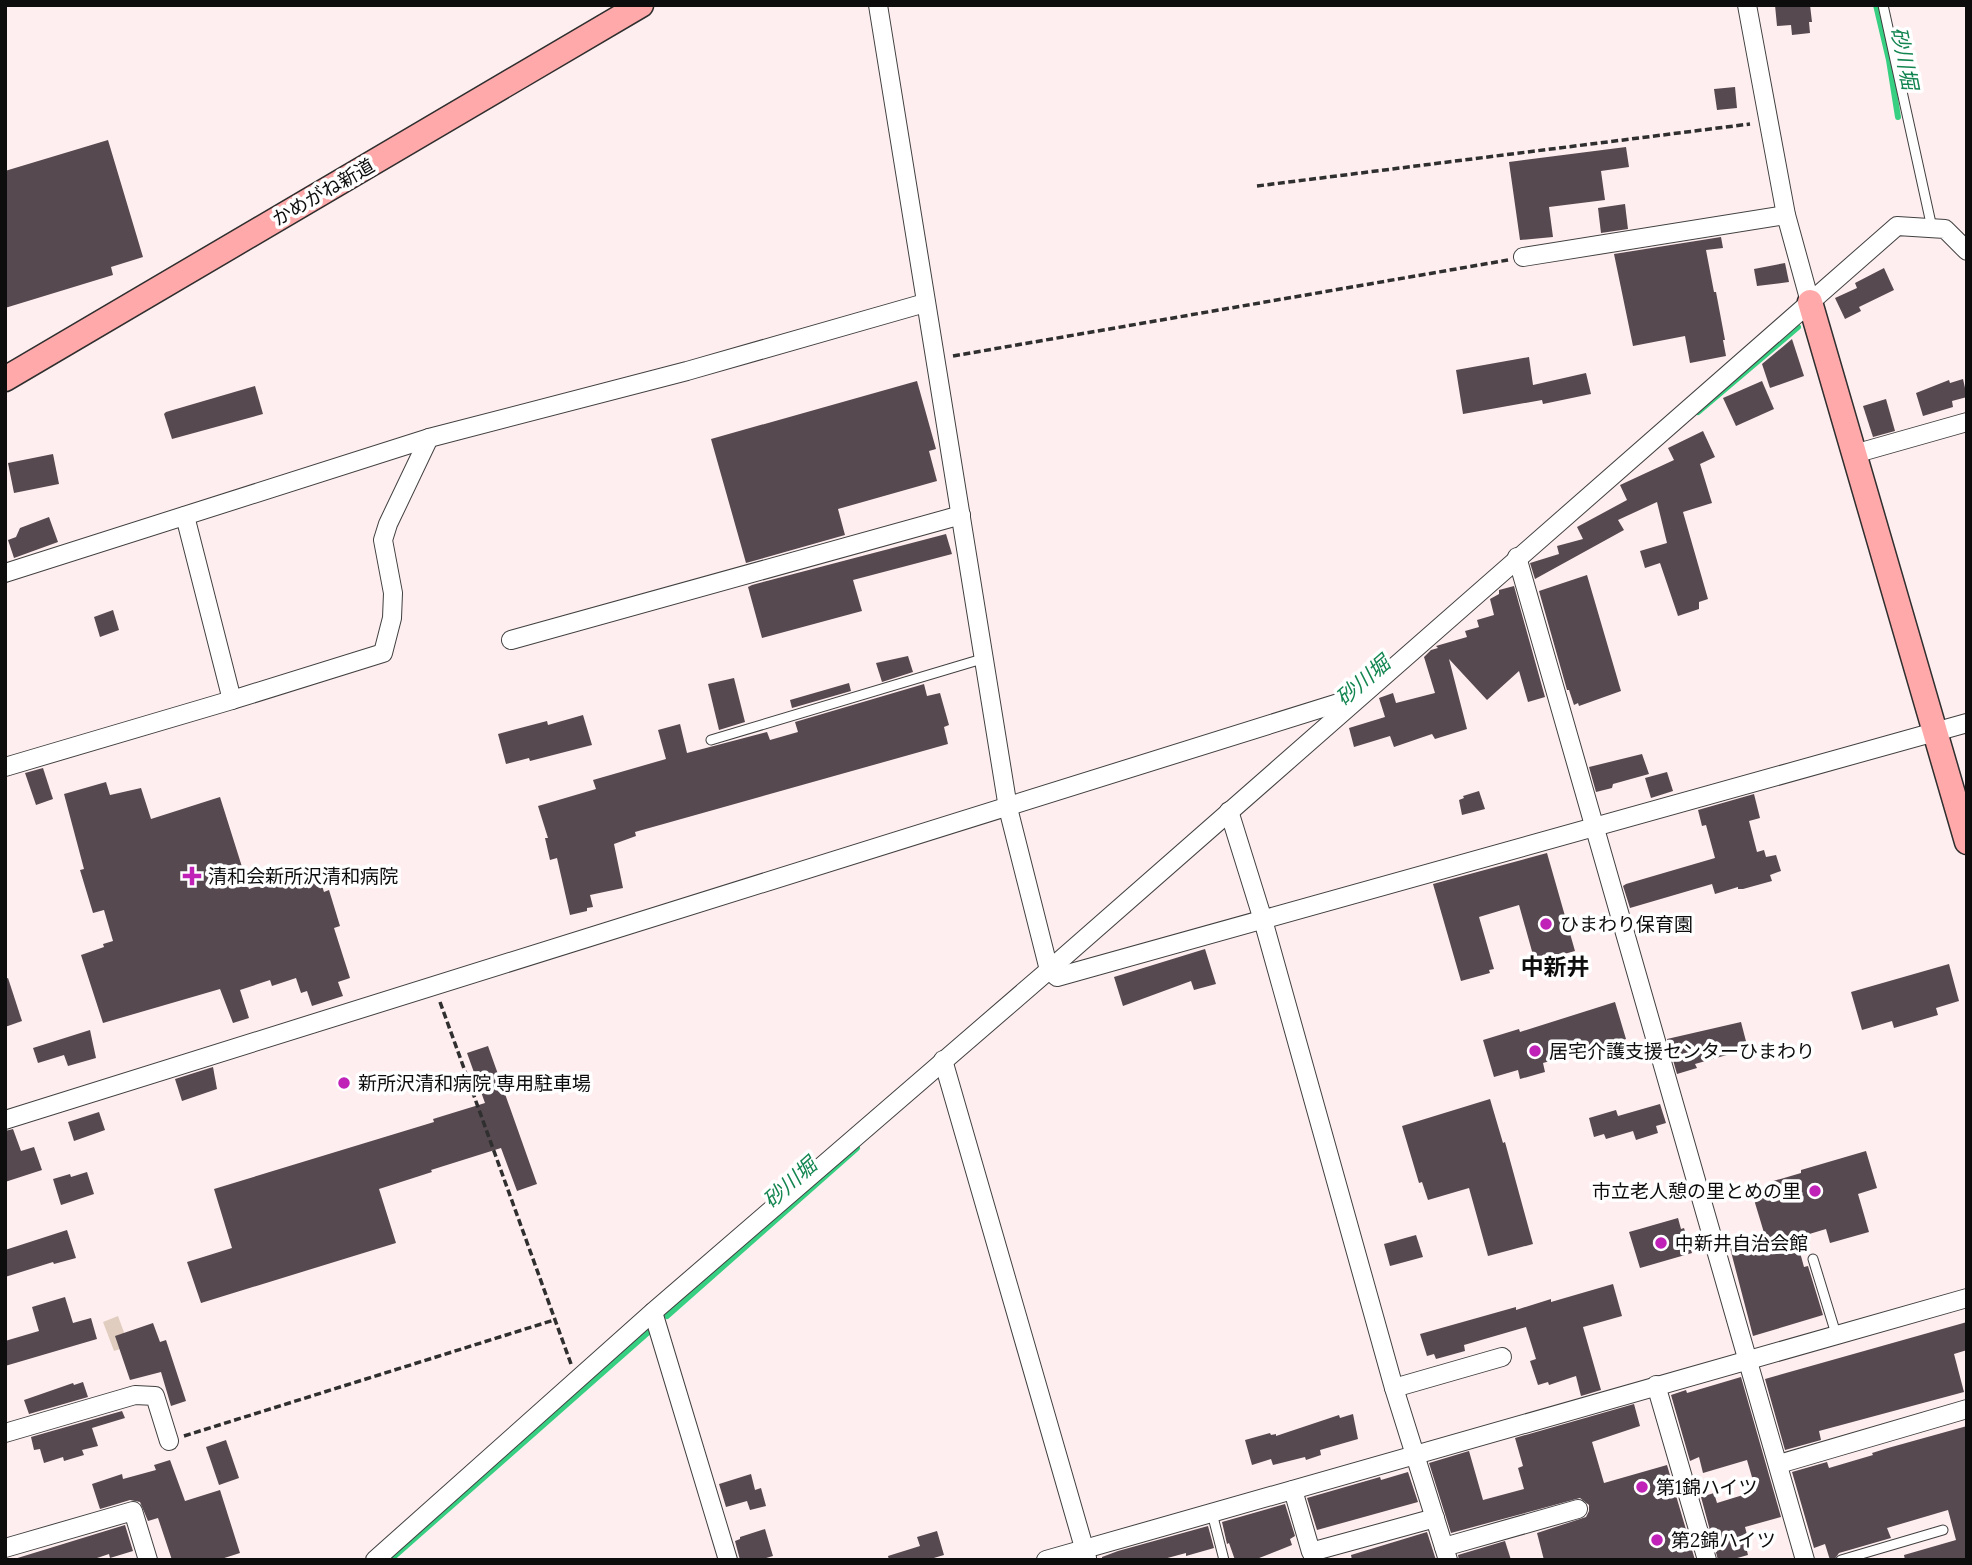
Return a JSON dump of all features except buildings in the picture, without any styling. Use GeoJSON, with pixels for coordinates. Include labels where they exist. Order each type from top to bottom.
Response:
{"type":"FeatureCollection","features":[{"type":"Feature","properties":{"kind":"street","name":"かめがね新道"},"geometry":{"type":"LineString","coordinates":[[5,379],[640,5]]}},
{"type":"Feature","properties":{"kind":"street"},"geometry":{"type":"LineString","coordinates":[[878,5],[1008,808],[1049,970],[1058,977],[1967,723]]}},
{"type":"Feature","properties":{"kind":"street"},"geometry":{"type":"LineString","coordinates":[[1747,5],[1786,215],[1967,842]]}},
{"type":"Feature","properties":{"kind":"street"},"geometry":{"type":"LineString","coordinates":[[1523,257],[1786,215]]}},
{"type":"Feature","properties":{"kind":"street"},"geometry":{"type":"LineString","coordinates":[[375,1560],[653,1312],[1049,970],[1897,226],[1945,229],[1967,251]]}},
{"type":"Feature","properties":{"kind":"street"},"geometry":{"type":"LineString","coordinates":[[5,573],[429,439],[687,371],[925,303]]}},
{"type":"Feature","properties":{"kind":"street"},"geometry":{"type":"LineString","coordinates":[[1854,454],[1967,422]]}},
{"type":"Feature","properties":{"kind":"street"},"geometry":{"type":"LineString","coordinates":[[5,767],[383,653],[392,618],[393,593],[383,540],[429,439]]}},
{"type":"Feature","properties":{"kind":"street"},"geometry":{"type":"LineString","coordinates":[[511,640],[961,515]]}},
{"type":"Feature","properties":{"kind":"street"},"geometry":{"type":"LineString","coordinates":[[185,516],[232,700]]}},
{"type":"Feature","properties":{"kind":"street"},"geometry":{"type":"LineString","coordinates":[[1517,557],[1805,1560]]}},
{"type":"Feature","properties":{"kind":"street"},"geometry":{"type":"LineString","coordinates":[[5,1120],[1358,697]]}},
{"type":"Feature","properties":{"kind":"street"},"geometry":{"type":"LineString","coordinates":[[1229,811],[1264,920],[1394,1388],[1446,1553],[1578,1509]]}},
{"type":"Feature","properties":{"kind":"street"},"geometry":{"type":"LineString","coordinates":[[943,1060],[1086,1554]]}},
{"type":"Feature","properties":{"kind":"street"},"geometry":{"type":"LineString","coordinates":[[1046,1560],[1086,1554],[1212,1513],[1967,1297]]}},
{"type":"Feature","properties":{"kind":"street"},"geometry":{"type":"LineString","coordinates":[[653,1312],[728,1560]]}},
{"type":"Feature","properties":{"kind":"street"},"geometry":{"type":"LineString","coordinates":[[1394,1388],[1502,1357]]}},
{"type":"Feature","properties":{"kind":"street"},"geometry":{"type":"LineString","coordinates":[[1657,1385],[1707,1560]]}},
{"type":"Feature","properties":{"kind":"street"},"geometry":{"type":"LineString","coordinates":[[5,1433],[135,1395],[155,1396],[169,1441]]}},
{"type":"Feature","properties":{"kind":"street"},"geometry":{"type":"LineString","coordinates":[[1779,1464],[1967,1409]]}},
{"type":"Feature","properties":{"kind":"street"},"geometry":{"type":"LineString","coordinates":[[1293,1490],[1311,1552],[1435,1518]]}},
{"type":"Feature","properties":{"kind":"street"},"geometry":{"type":"LineString","coordinates":[[5,1548],[133,1511],[148,1560]]}},
{"type":"Feature","properties":{"kind":"lane"},"geometry":{"type":"LineString","coordinates":[[1883,5],[1932,228]]}},
{"type":"Feature","properties":{"kind":"lane"},"geometry":{"type":"LineString","coordinates":[[711,740],[982,659]]}},
{"type":"Feature","properties":{"kind":"lane"},"geometry":{"type":"LineString","coordinates":[[1813,1259],[1836,1335]]}},
{"type":"Feature","properties":{"kind":"lane"},"geometry":{"type":"LineString","coordinates":[[1212,1513],[1224,1560]]}},
{"type":"Feature","properties":{"kind":"lane"},"geometry":{"type":"LineString","coordinates":[[1841,1560],[1943,1530]]}},
{"type":"Feature","properties":{"kind":"path"},"geometry":{"type":"LineString","coordinates":[[1257,186],[1769,122]]}},
{"type":"Feature","properties":{"kind":"path"},"geometry":{"type":"LineString","coordinates":[[934,359],[1523,257]]}},
{"type":"Feature","properties":{"kind":"path"},"geometry":{"type":"LineString","coordinates":[[434,987],[576,1380]]}},
{"type":"Feature","properties":{"kind":"path"},"geometry":{"type":"LineString","coordinates":[[169,1441],[555,1320]]}},
{"type":"Feature","properties":{"kind":"shaded area"},"geometry":{"type":"Polygon","coordinates":[[[118,1316],[129,1346],[114,1351],[103,1322],[118,1316]]]}},
{"type":"Feature","properties":{"kind":"waterway","name":"砂川堀"},"geometry":{"type":"LineString","coordinates":[[1876,5],[1889,60],[1898,117]]}},
{"type":"Feature","properties":{"kind":"waterway","name":"砂川堀"},"geometry":{"type":"LineString","coordinates":[[1698,412],[1798,327]]}},
{"type":"Feature","properties":{"kind":"waterway","name":"砂川堀"},"geometry":{"type":"LineString","coordinates":[[667,1316],[857,1148]]}},
{"type":"Feature","properties":{"kind":"waterway","name":"砂川堀"},"geometry":{"type":"LineString","coordinates":[[390,1560],[653,1328]]}},
{"type":"Feature","properties":{"kind":"place","name":"清和会新所沢清和病院"},"geometry":{"type":"Point","coordinates":[192,876]}},
{"type":"Feature","properties":{"kind":"place","name":"ひまわり保育園"},"geometry":{"type":"Point","coordinates":[1546,924]}},
{"type":"Feature","properties":{"kind":"place","name":"居宅介護支援センターひまわり"},"geometry":{"type":"Point","coordinates":[1535,1051]}},
{"type":"Feature","properties":{"kind":"place","name":"新所沢清和病院 専用駐車場"},"geometry":{"type":"Point","coordinates":[344,1083]}},
{"type":"Feature","properties":{"kind":"place","name":"市立老人憩の里とめの里"},"geometry":{"type":"Point","coordinates":[1815,1191]}},
{"type":"Feature","properties":{"kind":"place","name":"中新井自治会館"},"geometry":{"type":"Point","coordinates":[1661,1243]}},
{"type":"Feature","properties":{"kind":"place","name":"第1錦ハイツ"},"geometry":{"type":"Point","coordinates":[1642,1487]}},
{"type":"Feature","properties":{"kind":"place","name":"第2錦ハイツ"},"geometry":{"type":"Point","coordinates":[1657,1540]}},
{"type":"Feature","properties":{"kind":"district","name":"中新井"},"geometry":{"type":"Point","coordinates":[1555,967]}}]}
